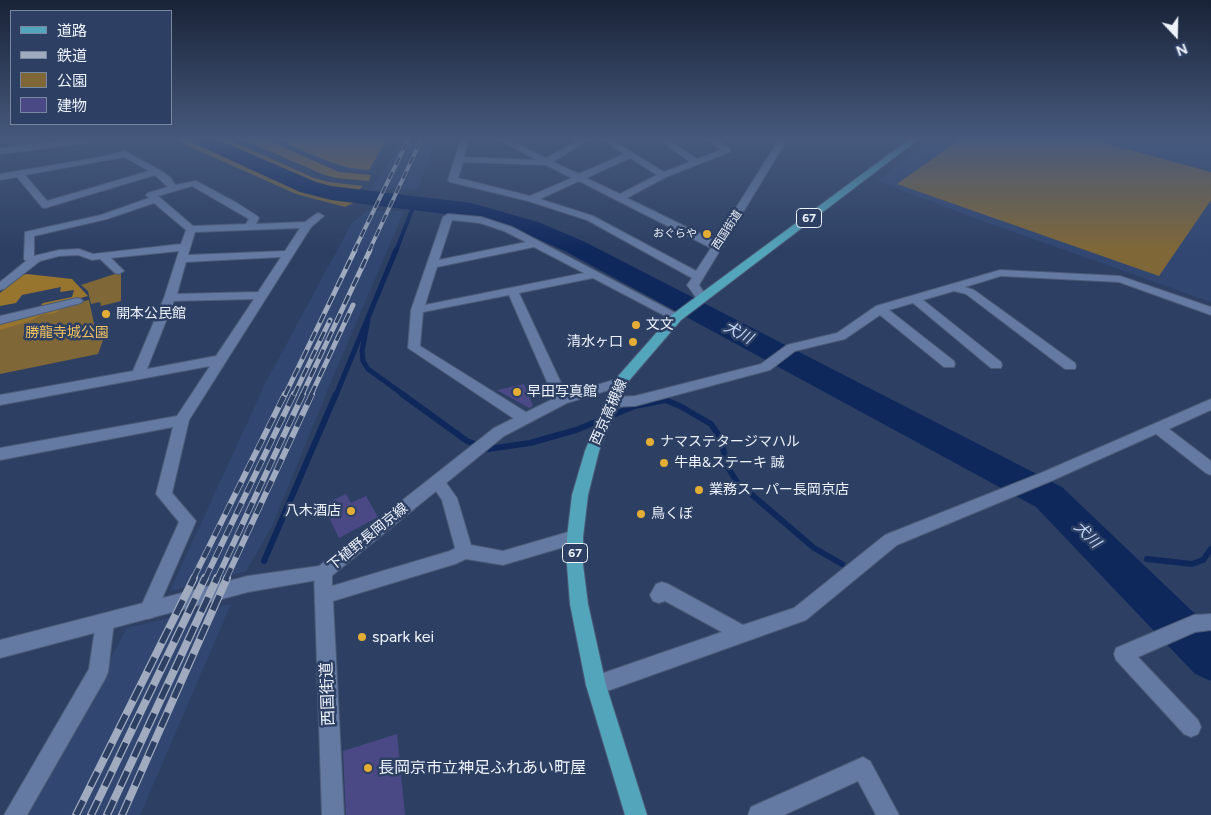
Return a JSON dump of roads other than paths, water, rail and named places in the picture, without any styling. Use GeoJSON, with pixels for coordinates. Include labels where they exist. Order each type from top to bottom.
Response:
{"type":"FeatureCollection","features":[{"type":"Feature","properties":{"kind":"main road","name":"西京高槻線"},"geometry":{"type":"LineString","coordinates":[[636,815],[596,685],[579,604],[575,566],[575,537],[580,494],[592,451],[620,382],[688,307],[865,176]]}},
{"type":"Feature","properties":{"kind":"street"},"geometry":{"type":"LineString","coordinates":[[21,176],[45,205],[142,176]]}},
{"type":"Feature","properties":{"kind":"street"},"geometry":{"type":"LineString","coordinates":[[162,176],[168,180],[173,188]]}},
{"type":"Feature","properties":{"kind":"street"},"geometry":{"type":"LineString","coordinates":[[454,176],[453,180],[531,199],[590,218],[698,277],[693,285],[688,307],[595,274],[508,229],[481,220],[448,217],[417,310],[414,348],[524,418]]}},
{"type":"Feature","properties":{"kind":"street"},"geometry":{"type":"LineString","coordinates":[[574,176],[716,246]]}},
{"type":"Feature","properties":{"kind":"street"},"geometry":{"type":"LineString","coordinates":[[531,199],[586,176]]}},
{"type":"Feature","properties":{"kind":"street"},"geometry":{"type":"LineString","coordinates":[[620,198],[662,176]]}},
{"type":"Feature","properties":{"kind":"street","name":"西国街道"},"geometry":{"type":"LineString","coordinates":[[698,277],[762,176]]}},
{"type":"Feature","properties":{"kind":"street"},"geometry":{"type":"LineString","coordinates":[[250,226],[254,218],[193,183],[151,195],[191,229],[307,225]]}},
{"type":"Feature","properties":{"kind":"street"},"geometry":{"type":"LineString","coordinates":[[155,199],[104,217],[29,234],[29,259],[70,252],[87,254],[92,257],[183,253],[287,254]]}},
{"type":"Feature","properties":{"kind":"street"},"geometry":{"type":"LineString","coordinates":[[148,611],[188,521],[164,494],[182,420],[287,254],[307,225],[320,216]]}},
{"type":"Feature","properties":{"kind":"street"},"geometry":{"type":"LineString","coordinates":[[138,375],[170,298],[191,229]]}},
{"type":"Feature","properties":{"kind":"street"},"geometry":{"type":"LineString","coordinates":[[431,265],[537,243]]}},
{"type":"Feature","properties":{"kind":"street"},"geometry":{"type":"LineString","coordinates":[[103,256],[119,271]]}},
{"type":"Feature","properties":{"kind":"street"},"geometry":{"type":"LineString","coordinates":[[0,287],[36,259]]}},
{"type":"Feature","properties":{"kind":"street"},"geometry":{"type":"LineString","coordinates":[[612,402],[635,401],[765,367],[786,350],[840,336],[880,309],[1008,272],[1120,279],[1211,311]]}},
{"type":"Feature","properties":{"kind":"street"},"geometry":{"type":"LineString","coordinates":[[417,310],[595,274]]}},
{"type":"Feature","properties":{"kind":"street"},"geometry":{"type":"LineString","coordinates":[[954,287],[970,292],[1070,366]]}},
{"type":"Feature","properties":{"kind":"street"},"geometry":{"type":"LineString","coordinates":[[513,291],[562,400]]}},
{"type":"Feature","properties":{"kind":"street"},"geometry":{"type":"LineString","coordinates":[[170,298],[261,294]]}},
{"type":"Feature","properties":{"kind":"street"},"geometry":{"type":"LineString","coordinates":[[915,298],[996,365]]}},
{"type":"Feature","properties":{"kind":"street"},"geometry":{"type":"LineString","coordinates":[[0,320],[77,301]]}},
{"type":"Feature","properties":{"kind":"street"},"geometry":{"type":"LineString","coordinates":[[880,309],[949,364]]}},
{"type":"Feature","properties":{"kind":"street"},"geometry":{"type":"LineString","coordinates":[[0,400],[219,360]]}},
{"type":"Feature","properties":{"kind":"street","name":"下植野長岡京線"},"geometry":{"type":"LineString","coordinates":[[0,649],[248,584],[323,573],[499,432],[562,400],[620,382]]}},
{"type":"Feature","properties":{"kind":"street"},"geometry":{"type":"LineString","coordinates":[[596,685],[800,614],[891,540],[1039,480],[1211,404]]}},
{"type":"Feature","properties":{"kind":"street"},"geometry":{"type":"LineString","coordinates":[[0,454],[182,420]]}},
{"type":"Feature","properties":{"kind":"street"},"geometry":{"type":"LineString","coordinates":[[1158,428],[1211,469]]}},
{"type":"Feature","properties":{"kind":"street"},"geometry":{"type":"LineString","coordinates":[[437,481],[449,498],[464,550]]}},
{"type":"Feature","properties":{"kind":"street"},"geometry":{"type":"LineString","coordinates":[[464,550],[503,558],[575,537]]}},
{"type":"Feature","properties":{"kind":"street"},"geometry":{"type":"LineString","coordinates":[[324,596],[455,558],[464,550]]}},
{"type":"Feature","properties":{"kind":"street","name":"西国街道"},"geometry":{"type":"LineString","coordinates":[[323,573],[333,815]]}},
{"type":"Feature","properties":{"kind":"street"},"geometry":{"type":"LineString","coordinates":[[659,595],[662,590],[742,634]]}},
{"type":"Feature","properties":{"kind":"street"},"geometry":{"type":"LineString","coordinates":[[15,815],[98,672],[106,622]]}},
{"type":"Feature","properties":{"kind":"street"},"geometry":{"type":"LineString","coordinates":[[1191,727],[1123,654],[1202,623]]}},
{"type":"Feature","properties":{"kind":"street"},"geometry":{"type":"LineString","coordinates":[[759,815],[863,768],[888,815]]}},
{"type":"Feature","properties":{"kind":"waterway","name":"犬川"},"geometry":{"type":"LineString","coordinates":[[283,176],[308,187],[331,193],[471,210],[530,227],[574,246],[1049,497],[1211,659]]}},
{"type":"Feature","properties":{"kind":"waterway"},"geometry":{"type":"LineString","coordinates":[[396,251],[415,202]]}},
{"type":"Feature","properties":{"kind":"waterway"},"geometry":{"type":"LineString","coordinates":[[336,395],[396,250]]}},
{"type":"Feature","properties":{"kind":"waterway"},"geometry":{"type":"LineString","coordinates":[[368,320],[362,351],[363,361],[368,369],[404,395]]}},
{"type":"Feature","properties":{"kind":"waterway"},"geometry":{"type":"LineString","coordinates":[[264,561],[336,394]]}},
{"type":"Feature","properties":{"kind":"waterway"},"geometry":{"type":"LineString","coordinates":[[402,394],[467,441],[488,449],[530,443],[576,430],[635,406],[665,400],[680,406],[711,424],[721,439],[727,466],[737,482],[814,548],[842,564]]}},
{"type":"Feature","properties":{"kind":"waterway"},"geometry":{"type":"LineString","coordinates":[[1147,559],[1192,564],[1203,560],[1211,549]]}},
{"type":"Feature","properties":{"kind":"railway"},"geometry":{"type":"LineString","coordinates":[[354,251],[390,176]]}},
{"type":"Feature","properties":{"kind":"railway"},"geometry":{"type":"LineString","coordinates":[[369,251],[404,176]]}},
{"type":"Feature","properties":{"kind":"railway"},"geometry":{"type":"LineString","coordinates":[[285,395],[355,250]]}},
{"type":"Feature","properties":{"kind":"railway"},"geometry":{"type":"LineString","coordinates":[[302,395],[370,250]]}},
{"type":"Feature","properties":{"kind":"railway"},"geometry":{"type":"LineString","coordinates":[[311,395],[353,305]]}},
{"type":"Feature","properties":{"kind":"railway"},"geometry":{"type":"LineString","coordinates":[[294,395],[330,320]]}},
{"type":"Feature","properties":{"kind":"railway"},"geometry":{"type":"LineString","coordinates":[[193,579],[285,394]]}},
{"type":"Feature","properties":{"kind":"railway"},"geometry":{"type":"LineString","coordinates":[[205,579],[294,394]]}},
{"type":"Feature","properties":{"kind":"railway"},"geometry":{"type":"LineString","coordinates":[[217,579],[303,394]]}},
{"type":"Feature","properties":{"kind":"railway"},"geometry":{"type":"LineString","coordinates":[[226,579],[312,394]]}},
{"type":"Feature","properties":{"kind":"railway"},"geometry":{"type":"LineString","coordinates":[[76,815],[194,578]]}},
{"type":"Feature","properties":{"kind":"railway"},"geometry":{"type":"LineString","coordinates":[[91,815],[205,578]]}},
{"type":"Feature","properties":{"kind":"railway"},"geometry":{"type":"LineString","coordinates":[[107,815],[217,578]]}},
{"type":"Feature","properties":{"kind":"railway"},"geometry":{"type":"LineString","coordinates":[[122,815],[227,578]]}},
{"type":"Feature","properties":{"kind":"place","name":"おぐらや"},"geometry":{"type":"Point","coordinates":[707,234]}},
{"type":"Feature","properties":{"kind":"place","name":"開本公民館"},"geometry":{"type":"Point","coordinates":[106,314]}},
{"type":"Feature","properties":{"kind":"place","name":"文文"},"geometry":{"type":"Point","coordinates":[636,325]}},
{"type":"Feature","properties":{"kind":"place","name":"清水ヶ口"},"geometry":{"type":"Point","coordinates":[633,342]}},
{"type":"Feature","properties":{"kind":"place","name":"早田写真館"},"geometry":{"type":"Point","coordinates":[517,392]}},
{"type":"Feature","properties":{"kind":"place","name":"ナマステタージマハル"},"geometry":{"type":"Point","coordinates":[650,442]}},
{"type":"Feature","properties":{"kind":"place","name":"牛串&ステーキ 誠"},"geometry":{"type":"Point","coordinates":[664,463]}},
{"type":"Feature","properties":{"kind":"place","name":"業務スーパー長岡京店"},"geometry":{"type":"Point","coordinates":[699,490]}},
{"type":"Feature","properties":{"kind":"place","name":"八木酒店"},"geometry":{"type":"Point","coordinates":[351,511]}},
{"type":"Feature","properties":{"kind":"place","name":"鳥くぼ"},"geometry":{"type":"Point","coordinates":[641,514]}},
{"type":"Feature","properties":{"kind":"place","name":"spark kei"},"geometry":{"type":"Point","coordinates":[362,637]}},
{"type":"Feature","properties":{"kind":"place","name":"長岡京市立神足ふれあい町屋"},"geometry":{"type":"Point","coordinates":[368,768]}},
{"type":"Feature","properties":{"kind":"park label","name":"勝龍寺城公園"},"geometry":{"type":"Point","coordinates":[67,333]}}]}
